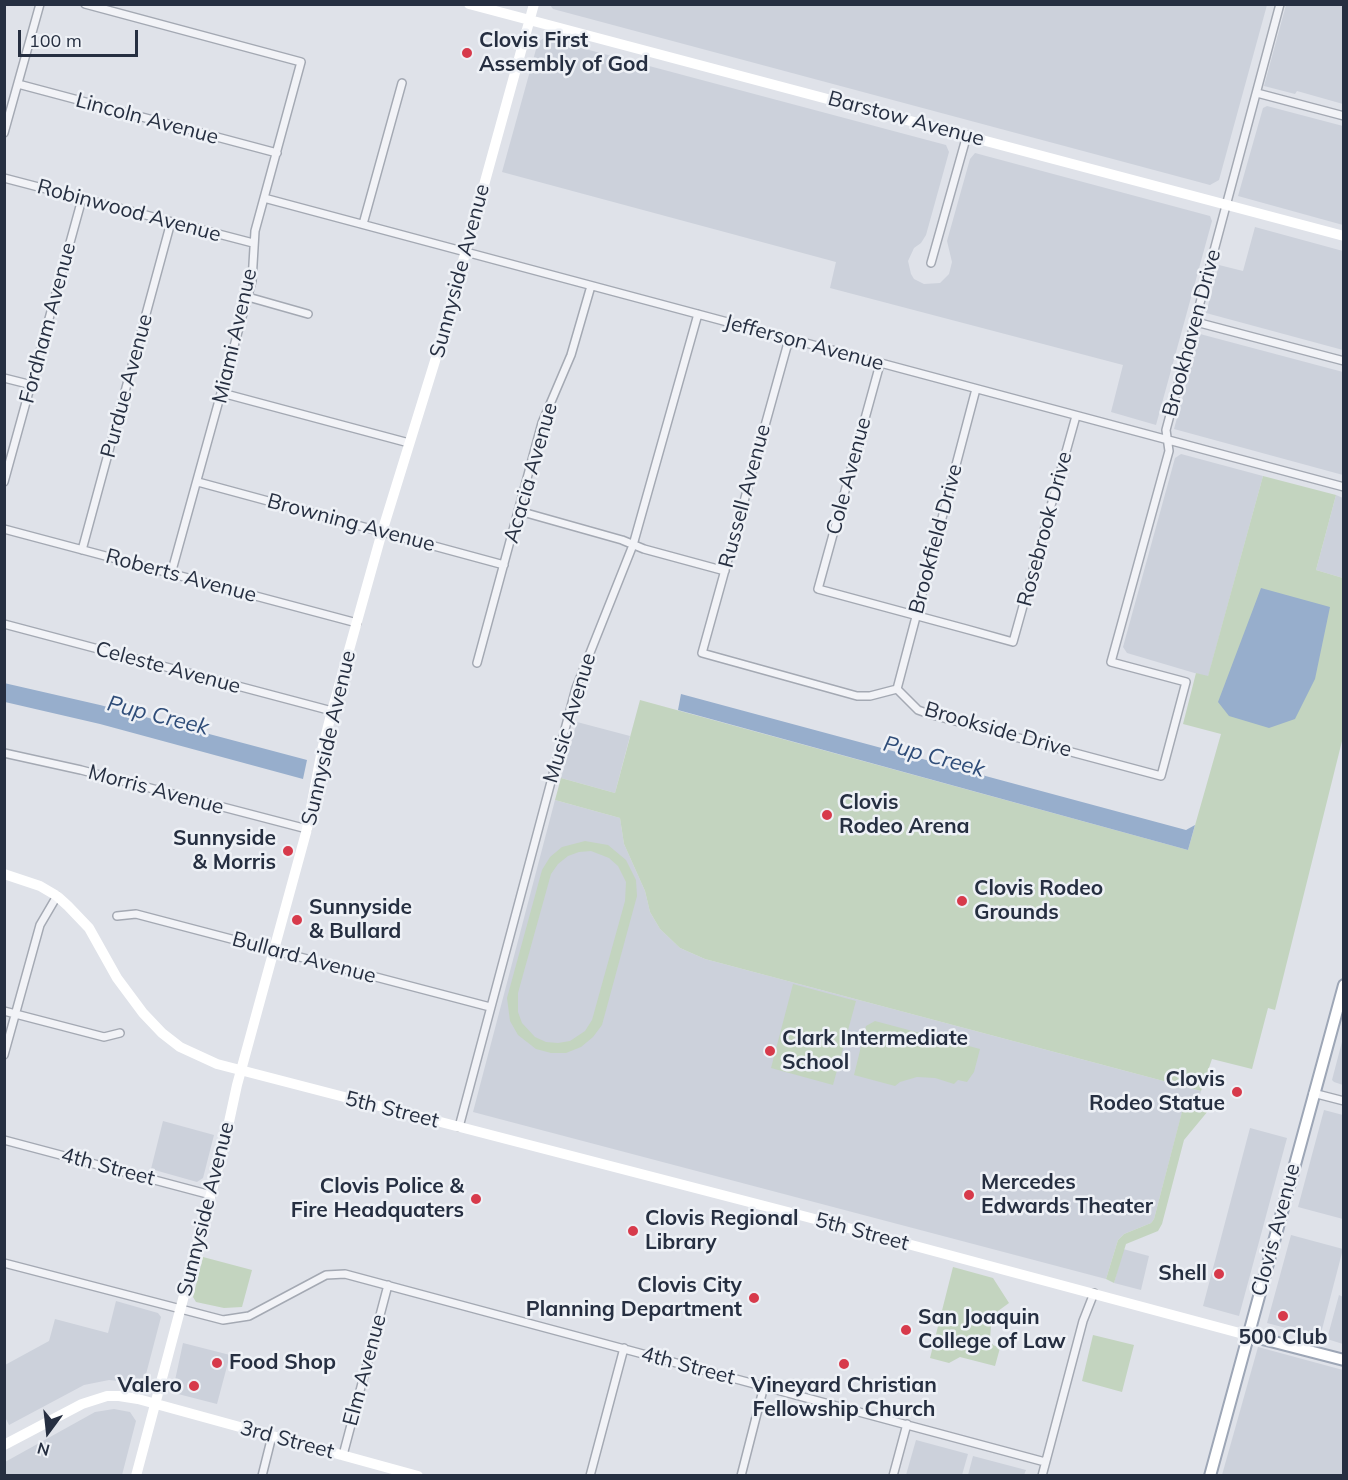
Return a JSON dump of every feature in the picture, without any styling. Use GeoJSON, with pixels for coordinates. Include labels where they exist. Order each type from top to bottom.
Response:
{"type":"FeatureCollection","features":[{"type":"Feature","properties":{"kind":"main road","name":"Barstow Avenue"},"geometry":{"type":"LineString","coordinates":[[469,4],[1227,203],[1344,236]]}},
{"type":"Feature","properties":{"kind":"main road","name":"Sunnyside Avenue"},"geometry":{"type":"LineString","coordinates":[[136,1476],[211,1195],[241,1071],[307,829],[332,711],[382,532],[466,252],[534,4]]}},
{"type":"Feature","properties":{"kind":"main road"},"geometry":{"type":"LineString","coordinates":[[4,874],[40,886],[57,896],[78,915],[89,928],[126,990],[162,1033],[180,1047],[199,1057],[241,1071]]}},
{"type":"Feature","properties":{"kind":"main road","name":"Clovis Avenue"},"geometry":{"type":"LineString","coordinates":[[1210,1476],[1344,985]]}},
{"type":"Feature","properties":{"kind":"main road","name":"5th Street"},"geometry":{"type":"LineString","coordinates":[[241,1071],[1344,1360]]}},
{"type":"Feature","properties":{"kind":"main road","name":"3rd Street"},"geometry":{"type":"LineString","coordinates":[[5,1442],[82,1404],[97,1398],[119,1396],[343,1455],[388,1472],[418,1476]]}},
{"type":"Feature","properties":{"kind":"street"},"geometry":{"type":"LineString","coordinates":[[4,133],[40,4]]}},
{"type":"Feature","properties":{"kind":"street","name":"Miami Avenue"},"geometry":{"type":"LineString","coordinates":[[85,4],[301,62],[253,243],[253,267],[248,297],[171,574]]}},
{"type":"Feature","properties":{"kind":"street","name":"Brookhaven Drive"},"geometry":{"type":"LineString","coordinates":[[1161,776],[1186,682],[1111,662],[1169,451],[1166,430],[1280,4]]}},
{"type":"Feature","properties":{"kind":"street"},"geometry":{"type":"LineString","coordinates":[[363,224],[402,83]]}},
{"type":"Feature","properties":{"kind":"street","name":"Lincoln Avenue"},"geometry":{"type":"LineString","coordinates":[[18,84],[277,153]]}},
{"type":"Feature","properties":{"kind":"street"},"geometry":{"type":"LineString","coordinates":[[1257,93],[1344,116]]}},
{"type":"Feature","properties":{"kind":"street"},"geometry":{"type":"LineString","coordinates":[[931,263],[967,135]]}},
{"type":"Feature","properties":{"kind":"street","name":"Robinwood Avenue"},"geometry":{"type":"LineString","coordinates":[[4,178],[253,243]]}},
{"type":"Feature","properties":{"kind":"street","name":"Jefferson Avenue"},"geometry":{"type":"LineString","coordinates":[[264,198],[1344,488]]}},
{"type":"Feature","properties":{"kind":"street","name":"Fordham Avenue"},"geometry":{"type":"LineString","coordinates":[[4,482],[82,199]]}},
{"type":"Feature","properties":{"kind":"street","name":"Purdue Avenue"},"geometry":{"type":"LineString","coordinates":[[82,550],[171,222]]}},
{"type":"Feature","properties":{"kind":"street","name":"Acacia Avenue"},"geometry":{"type":"LineString","coordinates":[[477,663],[542,423],[571,356],[591,286]]}},
{"type":"Feature","properties":{"kind":"street"},"geometry":{"type":"LineString","coordinates":[[248,297],[308,314]]}},
{"type":"Feature","properties":{"kind":"street","name":"Music Avenue"},"geometry":{"type":"LineString","coordinates":[[459,1127],[576,688],[633,545],[698,314]]}},
{"type":"Feature","properties":{"kind":"street"},"geometry":{"type":"LineString","coordinates":[[1196,322],[1344,362]]}},
{"type":"Feature","properties":{"kind":"street","name":"Russell Avenue"},"geometry":{"type":"LineString","coordinates":[[789,339],[702,653],[857,696],[870,696],[897,689]]}},
{"type":"Feature","properties":{"kind":"street","name":"Cole Avenue"},"geometry":{"type":"LineString","coordinates":[[880,364],[818,589],[916,616]]}},
{"type":"Feature","properties":{"kind":"street"},"geometry":{"type":"LineString","coordinates":[[4,378],[32,386]]}},
{"type":"Feature","properties":{"kind":"street","name":"Brookfield Drive"},"geometry":{"type":"LineString","coordinates":[[897,689],[976,389]]}},
{"type":"Feature","properties":{"kind":"street"},"geometry":{"type":"LineString","coordinates":[[222,393],[409,443]]}},
{"type":"Feature","properties":{"kind":"street","name":"Rosebrook Drive"},"geometry":{"type":"LineString","coordinates":[[916,616],[1014,642],[1076,416]]}},
{"type":"Feature","properties":{"kind":"street","name":"Browning Avenue"},"geometry":{"type":"LineString","coordinates":[[198,482],[504,565]]}},
{"type":"Feature","properties":{"kind":"street"},"geometry":{"type":"LineString","coordinates":[[519,511],[725,571]]}},
{"type":"Feature","properties":{"kind":"street","name":"Roberts Avenue"},"geometry":{"type":"LineString","coordinates":[[4,529],[357,623]]}},
{"type":"Feature","properties":{"kind":"street","name":"Celeste Avenue"},"geometry":{"type":"LineString","coordinates":[[4,624],[332,711]]}},
{"type":"Feature","properties":{"kind":"street","name":"Brookside Drive"},"geometry":{"type":"LineString","coordinates":[[897,689],[918,710],[929,714],[1161,776]]}},
{"type":"Feature","properties":{"kind":"street","name":"Morris Avenue"},"geometry":{"type":"LineString","coordinates":[[4,753],[81,770],[307,829]]}},
{"type":"Feature","properties":{"kind":"street"},"geometry":{"type":"LineString","coordinates":[[4,1055],[40,925],[57,896]]}},
{"type":"Feature","properties":{"kind":"street","name":"Bullard Avenue"},"geometry":{"type":"LineString","coordinates":[[117,916],[136,914],[490,1007]]}},
{"type":"Feature","properties":{"kind":"street"},"geometry":{"type":"LineString","coordinates":[[4,1011],[104,1037],[120,1033]]}},
{"type":"Feature","properties":{"kind":"street"},"geometry":{"type":"LineString","coordinates":[[1313,1093],[1344,1101]]}},
{"type":"Feature","properties":{"kind":"street","name":"4th Street"},"geometry":{"type":"LineString","coordinates":[[4,1140],[211,1195]]}},
{"type":"Feature","properties":{"kind":"street"},"geometry":{"type":"LineString","coordinates":[[4,1263],[180,1310]]}},
{"type":"Feature","properties":{"kind":"street","name":"4th Street"},"geometry":{"type":"LineString","coordinates":[[180,1310],[217,1319],[244,1318],[330,1274],[345,1274],[1045,1462]]}},
{"type":"Feature","properties":{"kind":"street","name":"Elm Avenue"},"geometry":{"type":"LineString","coordinates":[[343,1455],[388,1285]]}},
{"type":"Feature","properties":{"kind":"street"},"geometry":{"type":"LineString","coordinates":[[1042,1476],[1083,1321],[1094,1293]]}},
{"type":"Feature","properties":{"kind":"street"},"geometry":{"type":"LineString","coordinates":[[590,1476],[624,1348]]}},
{"type":"Feature","properties":{"kind":"street"},"geometry":{"type":"LineString","coordinates":[[741,1476],[764,1386]]}},
{"type":"Feature","properties":{"kind":"street"},"geometry":{"type":"LineString","coordinates":[[893,1476],[907,1424]]}},
{"type":"Feature","properties":{"kind":"street"},"geometry":{"type":"LineString","coordinates":[[262,1476],[272,1436]]}},
{"type":"Feature","properties":{"kind":"shaded area"},"geometry":{"type":"Polygon","coordinates":[[[550,5],[1267,5],[1219,180],[1210,185],[553,9],[550,5]]]}},
{"type":"Feature","properties":{"kind":"shaded area"},"geometry":{"type":"Polygon","coordinates":[[[1286,5],[1343,5],[1343,104],[1297,91],[1295,94],[1264,86],[1286,5]]]}},
{"type":"Feature","properties":{"kind":"shaded area"},"geometry":{"type":"Polygon","coordinates":[[[544,38],[946,145],[949,152],[926,235],[914,248],[908,261],[914,279],[924,284],[940,283],[949,274],[952,262],[947,241],[970,159],[975,153],[1210,216],[1212,221],[1156,425],[1111,412],[1123,365],[830,288],[836,262],[502,172],[538,42],[544,38]]]}},
{"type":"Feature","properties":{"kind":"shaded area"},"geometry":{"type":"Polygon","coordinates":[[[1267,106],[1343,126],[1343,225],[1238,196],[1263,108],[1267,106]]]}},
{"type":"Feature","properties":{"kind":"shaded area"},"geometry":{"type":"Polygon","coordinates":[[[1255,227],[1343,251],[1343,350],[1206,313],[1219,265],[1243,271],[1255,227]]]}},
{"type":"Feature","properties":{"kind":"shaded area"},"geometry":{"type":"Polygon","coordinates":[[[1200,334],[1343,372],[1343,475],[1174,429],[1200,334]]]}},
{"type":"Feature","properties":{"kind":"shaded area"},"geometry":{"type":"Polygon","coordinates":[[[1181,454],[1263,476],[1208,677],[1127,653],[1123,647],[1175,458],[1181,454]]]}},
{"type":"Feature","properties":{"kind":"shaded area"},"geometry":{"type":"Polygon","coordinates":[[[1336,495],[1343,498],[1343,578],[1316,570],[1336,495]]]}},
{"type":"Feature","properties":{"kind":"shaded area"},"geometry":{"type":"Polygon","coordinates":[[[577,722],[630,736],[615,793],[561,778],[577,722]]]}},
{"type":"Feature","properties":{"kind":"shaded area","name":"Clark Intermediate School"},"geometry":{"type":"Polygon","coordinates":[[[555,800],[620,818],[624,844],[645,891],[650,912],[660,929],[680,948],[705,959],[1201,1091],[1197,1107],[1184,1105],[1154,1219],[1151,1223],[1124,1234],[1118,1240],[1106,1279],[473,1112],[555,800]]]}},
{"type":"Feature","properties":{"kind":"shaded area"},"geometry":{"type":"Polygon","coordinates":[[[1343,1038],[1344,1085],[1332,1080],[1343,1038]]]}},
{"type":"Feature","properties":{"kind":"shaded area"},"geometry":{"type":"Polygon","coordinates":[[[1324,1110],[1343,1115],[1343,1219],[1298,1207],[1324,1110]]]}},
{"type":"Feature","properties":{"kind":"shaded area"},"geometry":{"type":"Polygon","coordinates":[[[163,1121],[214,1135],[203,1178],[197,1182],[151,1169],[163,1121]]]}},
{"type":"Feature","properties":{"kind":"shaded area"},"geometry":{"type":"Polygon","coordinates":[[[1250,1128],[1287,1138],[1239,1316],[1203,1306],[1250,1128]]]}},
{"type":"Feature","properties":{"kind":"shaded area"},"geometry":{"type":"Polygon","coordinates":[[[1291,1235],[1343,1249],[1320,1337],[1267,1323],[1291,1235]]]}},
{"type":"Feature","properties":{"kind":"shaded area"},"geometry":{"type":"Polygon","coordinates":[[[1123,1249],[1149,1256],[1141,1290],[1114,1283],[1123,1249]]]}},
{"type":"Feature","properties":{"kind":"shaded area"},"geometry":{"type":"Polygon","coordinates":[[[1339,1295],[1343,1297],[1343,1344],[1327,1339],[1339,1295]]]}},
{"type":"Feature","properties":{"kind":"shaded area"},"geometry":{"type":"Polygon","coordinates":[[[116,1301],[158,1313],[161,1317],[145,1378],[137,1383],[109,1380],[84,1385],[9,1425],[5,1417],[5,1365],[49,1341],[55,1319],[108,1333],[116,1301]]]}},
{"type":"Feature","properties":{"kind":"shaded area"},"geometry":{"type":"Polygon","coordinates":[[[183,1343],[230,1355],[217,1404],[178,1394],[174,1385],[183,1343]]]}},
{"type":"Feature","properties":{"kind":"shaded area"},"geometry":{"type":"Polygon","coordinates":[[[1258,1347],[1343,1370],[1343,1475],[1222,1475],[1258,1347]]]}},
{"type":"Feature","properties":{"kind":"shaded area"},"geometry":{"type":"Polygon","coordinates":[[[114,1409],[130,1412],[136,1421],[122,1475],[5,1475],[5,1462],[95,1412],[114,1409]]]}},
{"type":"Feature","properties":{"kind":"shaded area"},"geometry":{"type":"Polygon","coordinates":[[[916,1440],[968,1454],[962,1475],[906,1475],[916,1440]]]}},
{"type":"Feature","properties":{"kind":"shaded area"},"geometry":{"type":"Polygon","coordinates":[[[973,1456],[1026,1470],[1024,1475],[968,1475],[973,1456]]]}},
{"type":"Feature","properties":{"kind":"green space","name":"Clovis Rodeo Grounds"},"geometry":{"type":"Polygon","coordinates":[[[1263,476],[1336,495],[1316,570],[1343,578],[1343,737],[1275,1010],[1268,1008],[1252,1069],[1212,1059],[1201,1091],[705,959],[680,948],[660,929],[650,912],[645,891],[624,844],[620,818],[555,800],[561,778],[615,793],[640,700],[1188,850],[1221,734],[1183,724],[1196,673],[1208,676],[1263,476]]]}},
{"type":"Feature","properties":{"kind":"green space"},"geometry":{"type":"Polygon","coordinates":[[[585,841],[608,845],[626,860],[636,880],[637,896],[602,1025],[581,1047],[566,1053],[551,1053],[536,1049],[518,1035],[510,1021],[507,998],[542,870],[550,857],[562,847],[585,841]],[[591,851],[579,852],[568,856],[551,874],[518,993],[518,1012],[522,1023],[535,1037],[546,1042],[570,1041],[585,1031],[592,1020],[625,901],[626,882],[618,866],[609,858],[591,851]]]}},
{"type":"Feature","properties":{"kind":"green space"},"geometry":{"type":"Polygon","coordinates":[[[793,984],[856,1001],[833,1085],[771,1068],[793,984]]]}},
{"type":"Feature","properties":{"kind":"green space"},"geometry":{"type":"Polygon","coordinates":[[[875,1021],[980,1049],[974,1072],[967,1082],[958,1080],[954,1084],[935,1078],[917,1077],[900,1082],[895,1086],[854,1075],[866,1026],[875,1021]]]}},
{"type":"Feature","properties":{"kind":"green space"},"geometry":{"type":"Polygon","coordinates":[[[1184,1104],[1208,1111],[1184,1140],[1162,1224],[1158,1231],[1126,1244],[1114,1283],[1106,1279],[1118,1240],[1124,1234],[1151,1223],[1154,1219],[1184,1104]]]}},
{"type":"Feature","properties":{"kind":"green space"},"geometry":{"type":"Polygon","coordinates":[[[203,1257],[252,1270],[242,1307],[224,1308],[196,1302],[193,1297],[203,1257]]]}},
{"type":"Feature","properties":{"kind":"green space"},"geometry":{"type":"Polygon","coordinates":[[[953,1267],[993,1278],[1009,1303],[998,1311],[991,1326],[990,1339],[993,1345],[1000,1348],[995,1366],[960,1357],[949,1363],[930,1358],[953,1267]]]}},
{"type":"Feature","properties":{"kind":"green space"},"geometry":{"type":"Polygon","coordinates":[[[1093,1335],[1134,1345],[1122,1392],[1082,1381],[1093,1335]]]}},
{"type":"Feature","properties":{"kind":"water"},"geometry":{"type":"Polygon","coordinates":[[[1261,588],[1330,607],[1315,679],[1295,719],[1269,728],[1229,716],[1218,702],[1261,588]]]}},
{"type":"Feature","properties":{"kind":"water"},"geometry":{"type":"Polygon","coordinates":[[[4,683],[100,705],[307,760],[303,779],[100,724],[5,702],[4,683]]]}},
{"type":"Feature","properties":{"kind":"water"},"geometry":{"type":"Polygon","coordinates":[[[681,694],[1186,830],[1195,825],[1188,850],[678,710],[681,694]]]}},
{"type":"Feature","properties":{"kind":"place","name":"Clovis First Assembly of God"},"geometry":{"type":"Point","coordinates":[467,53]}},
{"type":"Feature","properties":{"kind":"place","name":"Clovis Rodeo Arena"},"geometry":{"type":"Point","coordinates":[827,815]}},
{"type":"Feature","properties":{"kind":"place","name":"Sunnyside & Morris"},"geometry":{"type":"Point","coordinates":[288,851]}},
{"type":"Feature","properties":{"kind":"place","name":"Clovis Rodeo Grounds"},"geometry":{"type":"Point","coordinates":[962,901]}},
{"type":"Feature","properties":{"kind":"place","name":"Sunnyside & Bullard"},"geometry":{"type":"Point","coordinates":[297,920]}},
{"type":"Feature","properties":{"kind":"place","name":"Clark Intermediate School"},"geometry":{"type":"Point","coordinates":[770,1051]}},
{"type":"Feature","properties":{"kind":"place","name":"Clovis Rodeo Statue"},"geometry":{"type":"Point","coordinates":[1237,1092]}},
{"type":"Feature","properties":{"kind":"place","name":"Mercedes Edwards Theater"},"geometry":{"type":"Point","coordinates":[969,1195]}},
{"type":"Feature","properties":{"kind":"place","name":"Clovis Police & Fire Headquaters"},"geometry":{"type":"Point","coordinates":[476,1199]}},
{"type":"Feature","properties":{"kind":"place","name":"Clovis Regional Library"},"geometry":{"type":"Point","coordinates":[633,1231]}},
{"type":"Feature","properties":{"kind":"place","name":"Shell"},"geometry":{"type":"Point","coordinates":[1219,1274]}},
{"type":"Feature","properties":{"kind":"place","name":"Clovis City Planning Department"},"geometry":{"type":"Point","coordinates":[754,1298]}},
{"type":"Feature","properties":{"kind":"place","name":"500 Club"},"geometry":{"type":"Point","coordinates":[1283,1316]}},
{"type":"Feature","properties":{"kind":"place","name":"San Joaquin College of Law"},"geometry":{"type":"Point","coordinates":[906,1330]}},
{"type":"Feature","properties":{"kind":"place","name":"Food Shop"},"geometry":{"type":"Point","coordinates":[217,1363]}},
{"type":"Feature","properties":{"kind":"place","name":"Vineyard Christian Fellowship Church"},"geometry":{"type":"Point","coordinates":[844,1364]}},
{"type":"Feature","properties":{"kind":"place","name":"Valero"},"geometry":{"type":"Point","coordinates":[194,1386]}},
{"type":"Feature","properties":{"kind":"water label","name":"Pup Creek"},"geometry":{"type":"Point","coordinates":[158,716]}},
{"type":"Feature","properties":{"kind":"water label","name":"Pup Creek"},"geometry":{"type":"Point","coordinates":[934,757]}}]}
